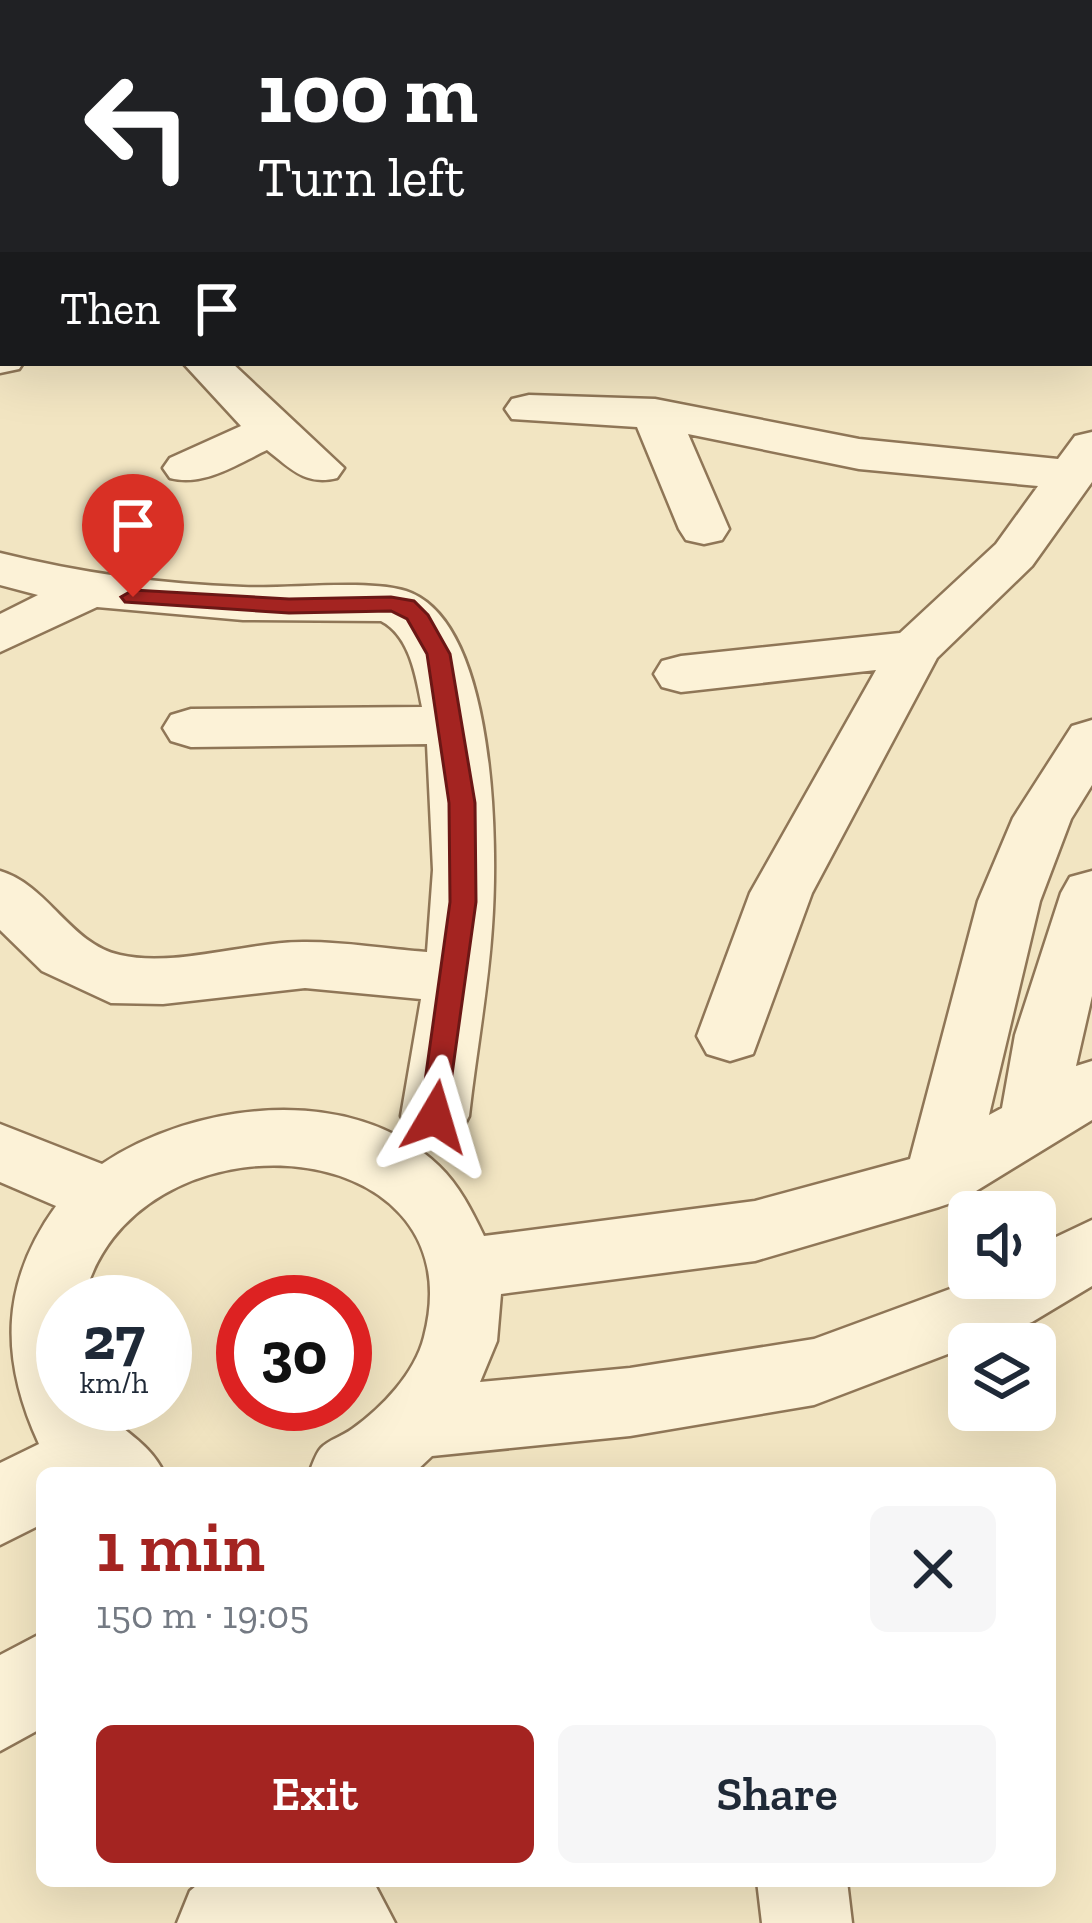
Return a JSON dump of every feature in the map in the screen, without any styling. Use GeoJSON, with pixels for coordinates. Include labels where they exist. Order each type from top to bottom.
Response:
{"type":"FeatureCollection","features":[{"type":"Feature","properties":{"kind":"street"},"geometry":{"type":"LineString","coordinates":[[209,366],[272,430],[320,468]]}},
{"type":"Feature","properties":{"kind":"street"},"geometry":{"type":"LineString","coordinates":[[529,409],[655,413],[860,454],[1082,461]]}},
{"type":"Feature","properties":{"kind":"street"},"geometry":{"type":"LineString","coordinates":[[655,413],[704,529]]}},
{"type":"Feature","properties":{"kind":"street"},"geometry":{"type":"LineString","coordinates":[[187,468],[272,430]]}},
{"type":"Feature","properties":{"kind":"street"},"geometry":{"type":"LineString","coordinates":[[730,1036],[781,893],[915,649],[1015,556],[1082,461]]}},
{"type":"Feature","properties":{"kind":"street"},"geometry":{"type":"LineString","coordinates":[[0,569],[85,592],[180,601],[406,606],[416,615],[438,654],[462,803],[463,902],[435,1117]]}},
{"type":"Feature","properties":{"kind":"street"},"geometry":{"type":"LineString","coordinates":[[0,635],[85,592]]}},
{"type":"Feature","properties":{"kind":"street"},"geometry":{"type":"LineString","coordinates":[[681,674],[915,649]]}},
{"type":"Feature","properties":{"kind":"street"},"geometry":{"type":"LineString","coordinates":[[191,728],[452,725]]}},
{"type":"Feature","properties":{"kind":"street"},"geometry":{"type":"LineString","coordinates":[[939,1179],[1009,901],[1074,801],[1092,740]]}},
{"type":"Feature","properties":{"kind":"street"},"geometry":{"type":"LineString","coordinates":[[0,893],[64,955],[111,979],[163,980],[305,965],[452,979]]}},
{"type":"Feature","properties":{"kind":"street"},"geometry":{"type":"LineString","coordinates":[[1009,901],[1087,908],[1048,1035],[1033,1123]]}},
{"type":"Feature","properties":{"kind":"street"},"geometry":{"type":"LineString","coordinates":[[464,1269],[754,1231],[939,1179],[1092,1087]]}},
{"type":"Feature","properties":{"kind":"street"},"geometry":{"type":"LineString","coordinates":[[76,1467],[22,1289],[106,1196],[153,1164],[207,1143],[263,1134],[318,1138],[370,1155],[414,1184],[445,1222],[464,1269],[465,1322],[448,1374],[415,1423],[356,1467]]}},
{"type":"Feature","properties":{"kind":"street"},"geometry":{"type":"LineString","coordinates":[[0,1152],[106,1196]]}},
{"type":"Feature","properties":{"kind":"street"},"geometry":{"type":"LineString","coordinates":[[415,1423],[630,1402],[814,1372],[1006,1300],[1092,1250]]}},
{"type":"Feature","properties":{"kind":"street"},"geometry":{"type":"LineString","coordinates":[[0,1508],[36,1489]]}},
{"type":"Feature","properties":{"kind":"street"},"geometry":{"type":"LineString","coordinates":[[0,1708],[36,1679]]}},
{"type":"Feature","properties":{"kind":"street"},"geometry":{"type":"LineString","coordinates":[[222,1923],[264,1887]]}},
{"type":"Feature","properties":{"kind":"street"},"geometry":{"type":"LineString","coordinates":[[318,1887],[350,1923]]}},
{"type":"Feature","properties":{"kind":"street"},"geometry":{"type":"LineString","coordinates":[[803,1887],[807,1923]]}},
{"type":"Feature","properties":{"kind":"route"},"geometry":{"type":"LineString","coordinates":[[133,597],[289,606],[391,604],[406,606],[416,615],[438,654],[462,803],[463,902],[435,1117]]}}]}
